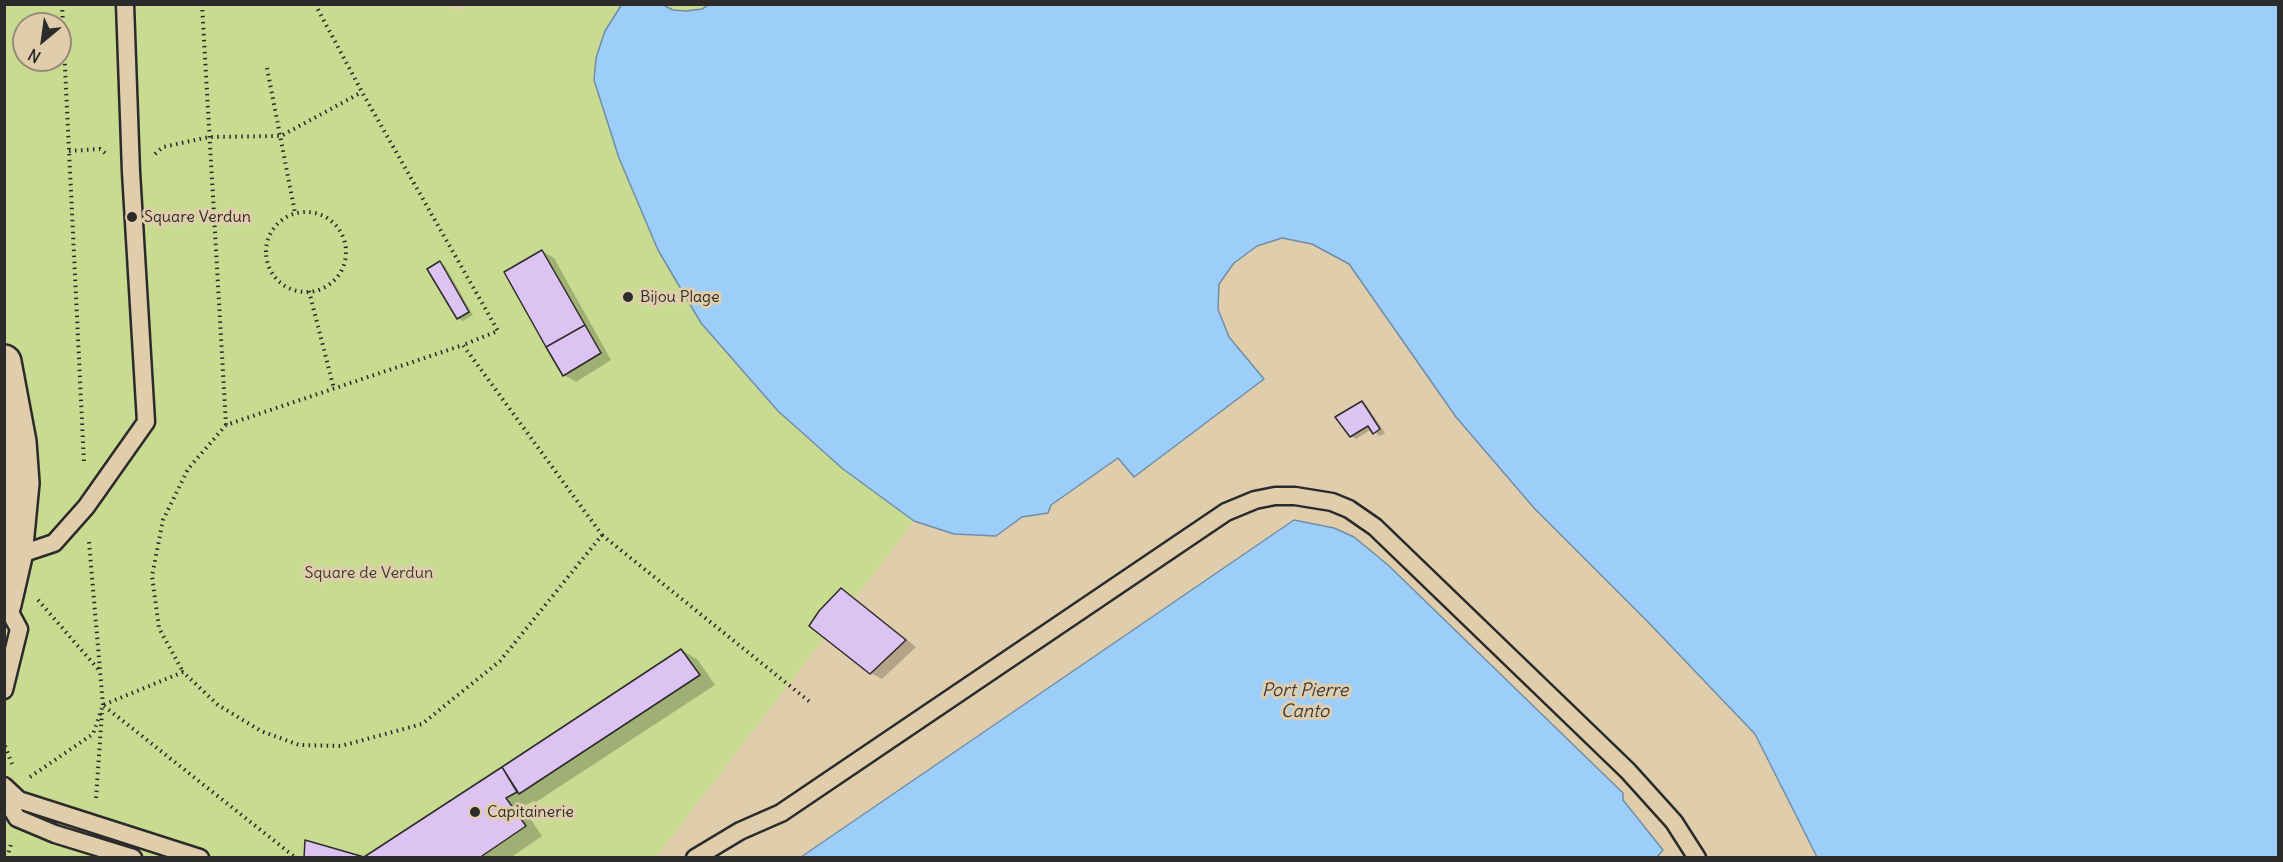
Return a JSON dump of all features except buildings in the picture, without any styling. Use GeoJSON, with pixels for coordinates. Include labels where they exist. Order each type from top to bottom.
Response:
{"type":"FeatureCollection","features":[{"type":"Feature","properties":{"kind":"street"},"geometry":{"type":"LineString","coordinates":[[4,362],[19,442],[22,483],[14,563],[5,604]]}},
{"type":"Feature","properties":{"kind":"lane"},"geometry":{"type":"LineString","coordinates":[[14,563],[54,543],[86,507],[146,422],[131,172],[125,4]]}},
{"type":"Feature","properties":{"kind":"lane"},"geometry":{"type":"LineString","coordinates":[[695,858],[740,831],[782,813],[1226,512],[1255,500],[1275,496],[1295,496],[1332,502],[1349,509],[1375,527],[1628,771],[1674,822],[1697,858]]}},
{"type":"Feature","properties":{"kind":"lane"},"geometry":{"type":"LineString","coordinates":[[4,690],[19,629],[5,604]]}},
{"type":"Feature","properties":{"kind":"lane"},"geometry":{"type":"LineString","coordinates":[[4,786],[12,798],[17,818],[55,834],[133,858]]}},
{"type":"Feature","properties":{"kind":"lane"},"geometry":{"type":"LineString","coordinates":[[12,798],[200,858]]}},
{"type":"Feature","properties":{"kind":"path"},"geometry":{"type":"LineString","coordinates":[[62,4],[86,507],[103,705],[94,825]]}},
{"type":"Feature","properties":{"kind":"path"},"geometry":{"type":"LineString","coordinates":[[202,4],[226,425]]}},
{"type":"Feature","properties":{"kind":"path"},"geometry":{"type":"LineString","coordinates":[[315,4],[362,92],[498,331],[226,425],[188,469],[163,520],[152,576],[159,628],[183,672],[218,705],[261,731],[299,745],[341,746],[422,724],[500,661],[602,535]]}},
{"type":"Feature","properties":{"kind":"path"},"geometry":{"type":"LineString","coordinates":[[267,68],[295,213]]}},
{"type":"Feature","properties":{"kind":"path"},"geometry":{"type":"LineString","coordinates":[[69,151],[100,149],[131,172],[163,147],[209,137],[281,136],[362,92]]}},
{"type":"Feature","properties":{"kind":"path"},"geometry":{"type":"LineString","coordinates":[[308,212],[322,215],[342,232],[346,245],[346,258],[342,271],[333,282],[322,289],[296,290],[284,285],[269,265],[266,252],[268,239],[274,228],[295,213],[308,212]]}},
{"type":"Feature","properties":{"kind":"path"},"geometry":{"type":"LineString","coordinates":[[309,291],[334,389]]}},
{"type":"Feature","properties":{"kind":"path"},"geometry":{"type":"LineString","coordinates":[[463,345],[602,535],[810,702]]}},
{"type":"Feature","properties":{"kind":"path"},"geometry":{"type":"LineString","coordinates":[[14,563],[99,670]]}},
{"type":"Feature","properties":{"kind":"path"},"geometry":{"type":"LineString","coordinates":[[12,798],[20,784],[93,734],[103,705],[183,672]]}},
{"type":"Feature","properties":{"kind":"path"},"geometry":{"type":"LineString","coordinates":[[103,705],[296,858]]}},
{"type":"Feature","properties":{"kind":"green space","name":"Square de Verdun"},"geometry":{"type":"Polygon","coordinates":[[[436,4],[459,10],[471,4],[622,5],[605,31],[596,58],[619,158],[658,250],[701,323],[778,411],[843,469],[914,521],[656,857],[5,858],[5,553],[22,483],[4,362],[5,5],[436,4]]]}},
{"type":"Feature","properties":{"kind":"green space"},"geometry":{"type":"Polygon","coordinates":[[[663,5],[710,5],[702,9],[686,11],[673,10],[663,5]]]}},
{"type":"Feature","properties":{"kind":"water"},"geometry":{"type":"Polygon","coordinates":[[[622,4],[663,5],[673,10],[686,11],[702,9],[710,4],[2278,5],[2278,857],[1817,857],[1755,734],[1649,623],[1534,508],[1456,417],[1349,264],[1312,244],[1282,238],[1257,246],[1234,263],[1219,284],[1218,309],[1229,337],[1264,379],[1134,477],[1118,458],[1051,505],[1048,513],[1022,517],[996,536],[954,534],[914,521],[843,469],[778,411],[701,323],[658,250],[619,158],[594,80],[596,58],[605,31],[622,4]]]}},
{"type":"Feature","properties":{"kind":"water","name":"Port Pierre Canto"},"geometry":{"type":"Polygon","coordinates":[[[1294,520],[1334,528],[1354,537],[1388,565],[1623,793],[1623,800],[1663,850],[1657,857],[801,857],[1294,520]]]}},
{"type":"Feature","properties":{"kind":"place","name":"Square Verdun"},"geometry":{"type":"Point","coordinates":[132,217]}},
{"type":"Feature","properties":{"kind":"place","name":"Bijou Plage"},"geometry":{"type":"Point","coordinates":[628,297]}},
{"type":"Feature","properties":{"kind":"place","name":"Capitainerie"},"geometry":{"type":"Point","coordinates":[475,812]}}]}
